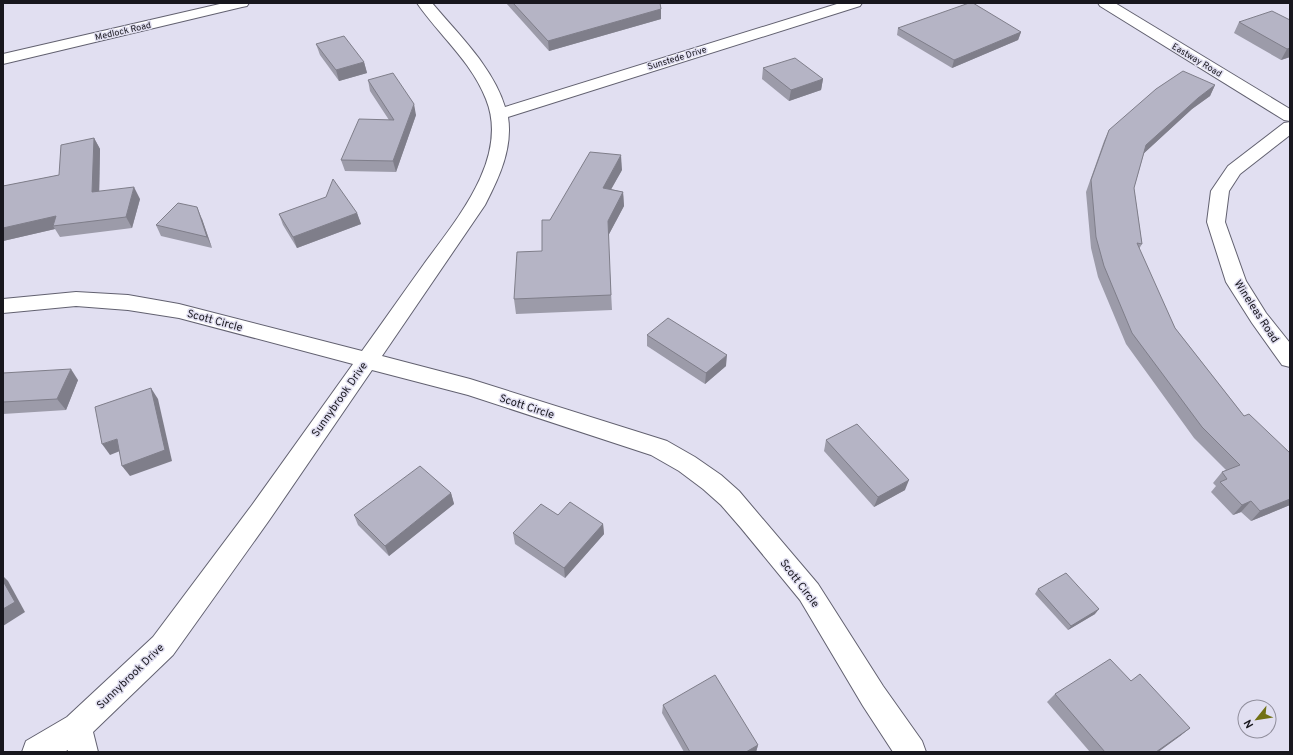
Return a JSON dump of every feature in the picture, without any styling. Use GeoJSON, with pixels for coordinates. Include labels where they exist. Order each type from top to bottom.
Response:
{"type":"FeatureCollection","features":[{"type":"Feature","properties":{"kind":"street","name":"Medlock Road"},"geometry":{"type":"LineString","coordinates":[[3,59],[242,3]]}},
{"type":"Feature","properties":{"kind":"street","name":"Sunnybrook Drive"},"geometry":{"type":"LineString","coordinates":[[37,752],[80,740],[163,646],[261,512],[476,205],[493,168],[500,139],[499,114],[490,90],[475,65],[424,3]]}},
{"type":"Feature","properties":{"kind":"street","name":"Sunstede Drive"},"geometry":{"type":"LineString","coordinates":[[499,114],[855,3]]}},
{"type":"Feature","properties":{"kind":"street","name":"Eastway Road"},"geometry":{"type":"LineString","coordinates":[[1105,3],[1290,116]]}},
{"type":"Feature","properties":{"kind":"street","name":"Wineleas Road"},"geometry":{"type":"LineString","coordinates":[[1290,127],[1234,170],[1220,191],[1216,222],[1236,282],[1259,318],[1290,359]]}},
{"type":"Feature","properties":{"kind":"street","name":"Scott Circle"},"geometry":{"type":"LineString","coordinates":[[3,306],[40,301],[78,299],[130,302],[179,311],[470,387],[659,448],[687,464],[712,482],[730,498],[750,520],[809,592],[873,696],[911,752]]}},
{"type":"Feature","properties":{"kind":"building"},"geometry":{"type":"Polygon","coordinates":[[[513,3],[660,3],[661,9],[548,41],[513,3]]]}},
{"type":"Feature","properties":{"kind":"building"},"geometry":{"type":"Polygon","coordinates":[[[969,3],[973,3],[1021,32],[954,60],[898,28],[969,3]]]}},
{"type":"Feature","properties":{"kind":"building"},"geometry":{"type":"Polygon","coordinates":[[[1272,11],[1290,20],[1290,48],[1287,49],[1239,22],[1272,11]]]}},
{"type":"Feature","properties":{"kind":"building"},"geometry":{"type":"Polygon","coordinates":[[[344,36],[364,62],[336,70],[316,44],[344,36]]]}},
{"type":"Feature","properties":{"kind":"building"},"geometry":{"type":"Polygon","coordinates":[[[795,58],[823,79],[791,90],[763,68],[795,58]]]}},
{"type":"Feature","properties":{"kind":"building"},"geometry":{"type":"Polygon","coordinates":[[[1183,71],[1215,85],[1198,98],[1146,145],[1134,188],[1142,244],[1137,243],[1175,328],[1244,416],[1249,414],[1290,453],[1290,499],[1260,511],[1251,501],[1242,505],[1220,482],[1227,479],[1222,472],[1240,465],[1202,427],[1132,333],[1104,266],[1096,237],[1091,180],[1109,130],[1156,89],[1183,71]]]}},
{"type":"Feature","properties":{"kind":"building"},"geometry":{"type":"Polygon","coordinates":[[[393,73],[414,104],[393,161],[341,160],[359,119],[394,120],[368,80],[393,73]]]}},
{"type":"Feature","properties":{"kind":"building"},"geometry":{"type":"Polygon","coordinates":[[[94,138],[92,192],[134,187],[126,217],[53,226],[56,216],[3,228],[3,186],[59,175],[61,145],[94,138]]]}},
{"type":"Feature","properties":{"kind":"building"},"geometry":{"type":"Polygon","coordinates":[[[590,152],[621,155],[603,188],[623,192],[608,221],[611,295],[514,299],[517,252],[542,251],[542,220],[550,220],[590,152]]]}},
{"type":"Feature","properties":{"kind":"building"},"geometry":{"type":"Polygon","coordinates":[[[333,179],[357,213],[293,237],[279,214],[326,197],[333,179]]]}},
{"type":"Feature","properties":{"kind":"building"},"geometry":{"type":"Polygon","coordinates":[[[178,203],[197,207],[207,237],[156,225],[178,203]]]}},
{"type":"Feature","properties":{"kind":"building"},"geometry":{"type":"Polygon","coordinates":[[[668,318],[727,355],[706,373],[647,335],[668,318]]]}},
{"type":"Feature","properties":{"kind":"building"},"geometry":{"type":"Polygon","coordinates":[[[71,369],[57,399],[3,402],[3,373],[71,369]]]}},
{"type":"Feature","properties":{"kind":"building"},"geometry":{"type":"Polygon","coordinates":[[[151,388],[165,450],[122,466],[117,439],[102,444],[95,407],[151,388]]]}},
{"type":"Feature","properties":{"kind":"building"},"geometry":{"type":"Polygon","coordinates":[[[857,424],[909,480],[878,497],[826,440],[857,424]]]}},
{"type":"Feature","properties":{"kind":"building"},"geometry":{"type":"Polygon","coordinates":[[[420,466],[451,493],[385,546],[354,515],[420,466]]]}},
{"type":"Feature","properties":{"kind":"building"},"geometry":{"type":"Polygon","coordinates":[[[570,502],[603,524],[564,568],[513,533],[541,504],[558,515],[570,502]]]}},
{"type":"Feature","properties":{"kind":"building"},"geometry":{"type":"Polygon","coordinates":[[[1066,573],[1099,609],[1071,626],[1038,589],[1066,573]]]}},
{"type":"Feature","properties":{"kind":"building"},"geometry":{"type":"Polygon","coordinates":[[[3,581],[15,602],[3,609],[3,581]]]}},
{"type":"Feature","properties":{"kind":"building"},"geometry":{"type":"Polygon","coordinates":[[[1110,659],[1131,681],[1140,674],[1190,728],[1156,752],[1105,752],[1055,694],[1110,659]]]}},
{"type":"Feature","properties":{"kind":"building"},"geometry":{"type":"Polygon","coordinates":[[[715,675],[758,745],[746,752],[690,752],[663,705],[715,675]]]}}]}
